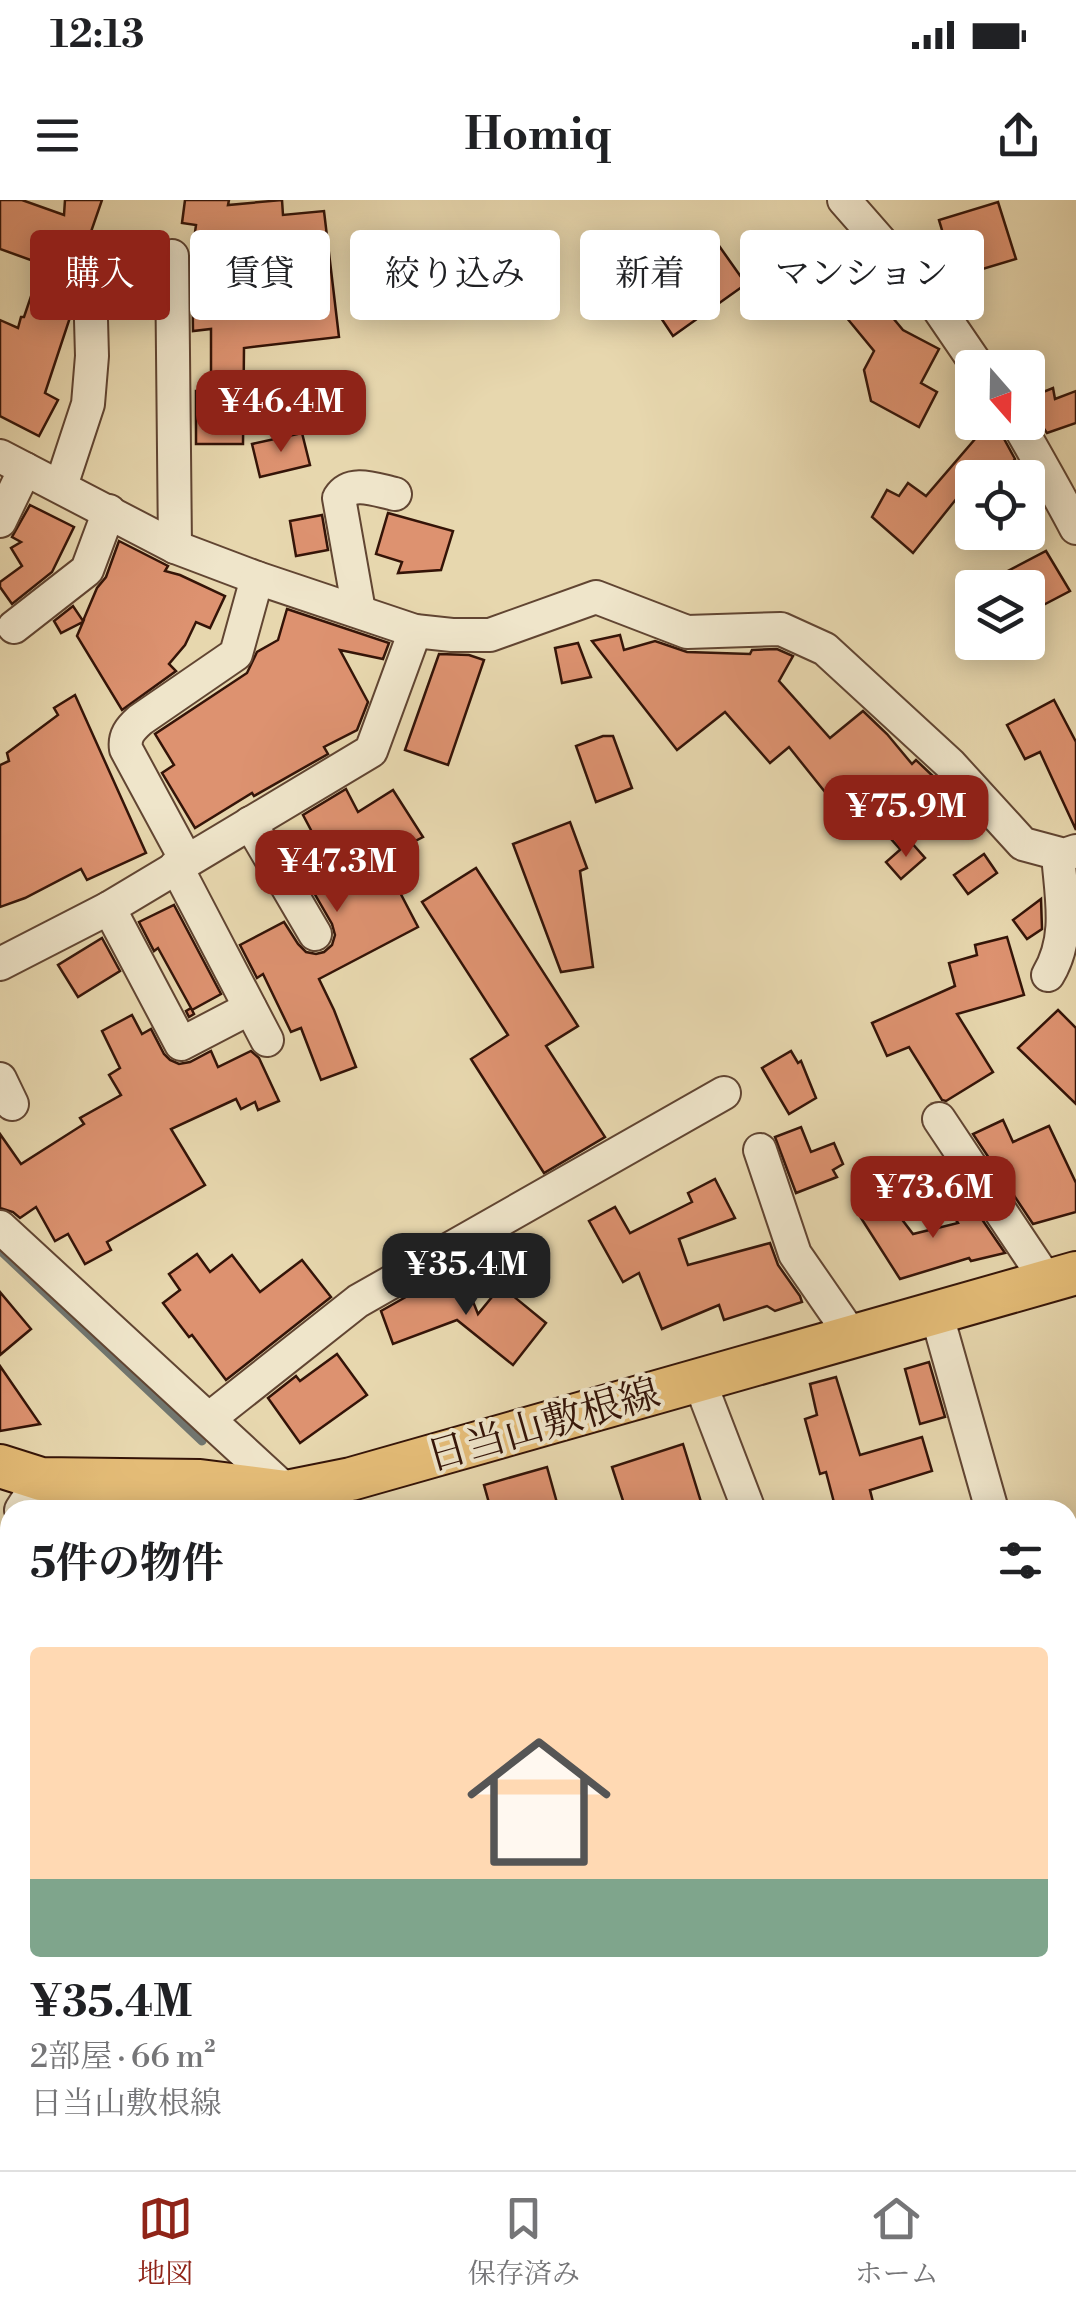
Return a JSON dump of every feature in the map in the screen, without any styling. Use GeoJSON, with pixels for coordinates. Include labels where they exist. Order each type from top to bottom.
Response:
{"type":"FeatureCollection","features":[{"type":"Feature","properties":{"kind":"main road","name":"日当山敷根線"},"geometry":{"type":"LineString","coordinates":[[299,1500],[351,1479],[1061,1277]]}},
{"type":"Feature","properties":{"kind":"main road","name":"日当山敷根線"},"geometry":{"type":"LineString","coordinates":[[0,1466],[31,1494],[200,1481],[292,1500]]}},
{"type":"Feature","properties":{"kind":"street"},"geometry":{"type":"LineString","coordinates":[[844,200],[936,305],[967,350]]}},
{"type":"Feature","properties":{"kind":"street"},"geometry":{"type":"LineString","coordinates":[[172,256],[176,547]]}},
{"type":"Feature","properties":{"kind":"street"},"geometry":{"type":"LineString","coordinates":[[61,486],[88,404],[92,320]]}},
{"type":"Feature","properties":{"kind":"street"},"geometry":{"type":"LineString","coordinates":[[1026,440],[1076,528]]}},
{"type":"Feature","properties":{"kind":"street"},"geometry":{"type":"LineString","coordinates":[[0,521],[13,462],[176,547],[416,631],[490,635],[596,597],[686,632],[781,628],[825,650],[950,764],[1022,844],[1067,852],[1064,936],[1058,960],[1048,975]]}},
{"type":"Feature","properties":{"kind":"street"},"geometry":{"type":"LineString","coordinates":[[359,611],[339,498],[353,486],[395,494]]}},
{"type":"Feature","properties":{"kind":"street"},"geometry":{"type":"LineString","coordinates":[[14,627],[87,570],[109,511]]}},
{"type":"Feature","properties":{"kind":"street"},"geometry":{"type":"LineString","coordinates":[[257,578],[236,654],[140,720],[124,742],[267,1040]]}},
{"type":"Feature","properties":{"kind":"street"},"geometry":{"type":"LineString","coordinates":[[0,964],[109,908],[371,751],[416,631]]}},
{"type":"Feature","properties":{"kind":"street"},"geometry":{"type":"LineString","coordinates":[[250,823],[315,934]]}},
{"type":"Feature","properties":{"kind":"street"},"geometry":{"type":"LineString","coordinates":[[109,908],[181,1044],[250,1008]]}},
{"type":"Feature","properties":{"kind":"street"},"geometry":{"type":"LineString","coordinates":[[210,1418],[358,1301],[724,1092]]}},
{"type":"Feature","properties":{"kind":"street"},"geometry":{"type":"LineString","coordinates":[[939,1119],[1061,1277]]}},
{"type":"Feature","properties":{"kind":"street"},"geometry":{"type":"LineString","coordinates":[[760,1150],[795,1254],[851,1336]]}},
{"type":"Feature","properties":{"kind":"street"},"geometry":{"type":"LineString","coordinates":[[0,1227],[296,1500]]}},
{"type":"Feature","properties":{"kind":"street"},"geometry":{"type":"LineString","coordinates":[[936,1312],[989,1500]]}},
{"type":"Feature","properties":{"kind":"street"},"geometry":{"type":"LineString","coordinates":[[699,1380],[745,1500]]}},
{"type":"Feature","properties":{"kind":"building"},"geometry":{"type":"Polygon","coordinates":[[[0,200],[22,200],[64,215],[65,200],[102,200],[92,230],[30,230],[30,260],[0,249],[0,200]]]}},
{"type":"Feature","properties":{"kind":"building"},"geometry":{"type":"Polygon","coordinates":[[[185,200],[229,200],[228,205],[282,200],[283,215],[324,211],[326,230],[195,230],[196,225],[182,223],[185,200]]]}},
{"type":"Feature","properties":{"kind":"building"},"geometry":{"type":"Polygon","coordinates":[[[998,202],[1016,259],[984,269],[984,230],[942,230],[939,220],[998,202]]]}},
{"type":"Feature","properties":{"kind":"building"},"geometry":{"type":"Polygon","coordinates":[[[720,247],[740,276],[740,288],[720,303],[720,247]]]}},
{"type":"Feature","properties":{"kind":"building"},"geometry":{"type":"Polygon","coordinates":[[[330,261],[339,337],[244,348],[243,444],[196,444],[196,391],[211,391],[211,329],[193,331],[193,320],[330,320],[330,261]]]}},
{"type":"Feature","properties":{"kind":"building"},"geometry":{"type":"Polygon","coordinates":[[[30,299],[30,320],[69,320],[45,393],[58,400],[39,436],[0,416],[0,320],[18,328],[30,299]]]}},
{"type":"Feature","properties":{"kind":"building"},"geometry":{"type":"Polygon","coordinates":[[[662,320],[695,320],[673,336],[662,320]]]}},
{"type":"Feature","properties":{"kind":"building"},"geometry":{"type":"Polygon","coordinates":[[[848,320],[895,320],[903,330],[939,349],[921,383],[937,392],[919,427],[871,401],[864,370],[874,351],[848,320]]]}},
{"type":"Feature","properties":{"kind":"building"},"geometry":{"type":"Polygon","coordinates":[[[1053,388],[1055,399],[1076,391],[1076,423],[1047,433],[1045,391],[1053,388]]]}},
{"type":"Feature","properties":{"kind":"building"},"geometry":{"type":"Polygon","coordinates":[[[302,433],[310,465],[260,477],[252,444],[302,433]]]}},
{"type":"Feature","properties":{"kind":"building"},"geometry":{"type":"Polygon","coordinates":[[[974,440],[1005,440],[1015,459],[1014,460],[957,460],[974,440]]]}},
{"type":"Feature","properties":{"kind":"building"},"geometry":{"type":"Polygon","coordinates":[[[955,462],[955,500],[913,553],[872,517],[887,490],[899,496],[908,483],[926,496],[955,462]]]}},
{"type":"Feature","properties":{"kind":"building"},"geometry":{"type":"Polygon","coordinates":[[[30,505],[74,527],[52,572],[12,604],[0,582],[22,566],[11,548],[21,542],[12,537],[30,505]]]}},
{"type":"Feature","properties":{"kind":"building"},"geometry":{"type":"Polygon","coordinates":[[[388,513],[453,531],[441,570],[398,573],[402,562],[376,554],[388,513]]]}},
{"type":"Feature","properties":{"kind":"building"},"geometry":{"type":"Polygon","coordinates":[[[322,515],[328,550],[296,556],[290,521],[322,515]]]}},
{"type":"Feature","properties":{"kind":"building"},"geometry":{"type":"Polygon","coordinates":[[[119,541],[168,566],[165,571],[225,596],[210,628],[196,622],[185,645],[169,664],[176,671],[122,710],[77,636],[83,622],[61,633],[54,621],[73,606],[83,621],[119,541]]]}},
{"type":"Feature","properties":{"kind":"building"},"geometry":{"type":"Polygon","coordinates":[[[1046,551],[1070,591],[1045,604],[1045,570],[1010,570],[1046,551]]]}},
{"type":"Feature","properties":{"kind":"building"},"geometry":{"type":"Polygon","coordinates":[[[287,609],[389,643],[383,659],[340,650],[368,702],[357,730],[324,747],[328,754],[195,828],[162,773],[174,765],[155,734],[247,673],[257,652],[278,640],[287,609]]]}},
{"type":"Feature","properties":{"kind":"building"},"geometry":{"type":"Polygon","coordinates":[[[620,635],[624,650],[655,641],[687,652],[750,654],[752,650],[777,649],[793,656],[779,681],[830,738],[863,711],[912,764],[916,760],[936,779],[928,786],[941,813],[900,849],[853,797],[846,803],[832,786],[825,792],[789,747],[770,763],[725,712],[677,750],[592,641],[620,635]]]}},
{"type":"Feature","properties":{"kind":"building"},"geometry":{"type":"Polygon","coordinates":[[[578,643],[591,677],[562,683],[555,648],[578,643]]]}},
{"type":"Feature","properties":{"kind":"building"},"geometry":{"type":"Polygon","coordinates":[[[439,654],[484,660],[448,765],[405,750],[439,654]]]}},
{"type":"Feature","properties":{"kind":"building"},"geometry":{"type":"Polygon","coordinates":[[[75,695],[146,853],[87,880],[81,869],[0,907],[0,765],[9,761],[7,753],[58,715],[54,708],[75,695]]]}},
{"type":"Feature","properties":{"kind":"building"},"geometry":{"type":"Polygon","coordinates":[[[1054,700],[1076,742],[1076,830],[1040,752],[1025,759],[1007,725],[1054,700]]]}},
{"type":"Feature","properties":{"kind":"building"},"geometry":{"type":"Polygon","coordinates":[[[613,736],[632,788],[596,802],[576,746],[613,736]]]}},
{"type":"Feature","properties":{"kind":"building"},"geometry":{"type":"Polygon","coordinates":[[[346,789],[358,812],[393,790],[423,837],[382,858],[418,927],[319,979],[356,1067],[321,1080],[301,1028],[291,1032],[263,974],[257,978],[240,945],[284,922],[306,952],[324,952],[332,945],[332,924],[287,846],[312,832],[303,815],[346,789]]]}},
{"type":"Feature","properties":{"kind":"building"},"geometry":{"type":"Polygon","coordinates":[[[570,822],[587,868],[580,871],[593,967],[561,972],[513,844],[570,822]]]}},
{"type":"Feature","properties":{"kind":"building"},"geometry":{"type":"Polygon","coordinates":[[[910,841],[925,858],[901,879],[886,862],[910,841]]]}},
{"type":"Feature","properties":{"kind":"building"},"geometry":{"type":"Polygon","coordinates":[[[984,854],[997,873],[968,894],[954,875],[984,854]]]}},
{"type":"Feature","properties":{"kind":"building"},"geometry":{"type":"Polygon","coordinates":[[[476,868],[578,1026],[546,1046],[605,1137],[544,1173],[471,1059],[508,1035],[422,902],[476,868]]]}},
{"type":"Feature","properties":{"kind":"building"},"geometry":{"type":"Polygon","coordinates":[[[1041,899],[1042,929],[1027,939],[1013,920],[1041,899]]]}},
{"type":"Feature","properties":{"kind":"building"},"geometry":{"type":"Polygon","coordinates":[[[174,905],[221,994],[192,1010],[194,1014],[189,1017],[186,1011],[191,1008],[139,922],[174,905]]]}},
{"type":"Feature","properties":{"kind":"building"},"geometry":{"type":"Polygon","coordinates":[[[1007,937],[1024,995],[957,1014],[993,1072],[942,1100],[909,1047],[887,1056],[872,1023],[955,986],[949,963],[977,955],[975,945],[1007,937]]]}},
{"type":"Feature","properties":{"kind":"building"},"geometry":{"type":"Polygon","coordinates":[[[102,938],[120,971],[78,997],[58,965],[102,938]]]}},
{"type":"Feature","properties":{"kind":"building"},"geometry":{"type":"Polygon","coordinates":[[[1058,1010],[1076,1028],[1076,1104],[1018,1048],[1058,1010]]]}},
{"type":"Feature","properties":{"kind":"building"},"geometry":{"type":"Polygon","coordinates":[[[132,1015],[142,1034],[151,1029],[164,1054],[179,1064],[211,1051],[218,1067],[251,1051],[259,1058],[279,1101],[258,1110],[255,1102],[241,1109],[236,1099],[171,1129],[205,1185],[107,1242],[111,1250],[85,1264],[68,1234],[55,1241],[36,1207],[20,1218],[0,1208],[0,1134],[21,1164],[84,1124],[80,1118],[121,1095],[109,1075],[120,1068],[102,1031],[132,1015]]]}},
{"type":"Feature","properties":{"kind":"building"},"geometry":{"type":"Polygon","coordinates":[[[791,1051],[798,1063],[801,1061],[816,1098],[789,1114],[762,1068],[791,1051]]]}},
{"type":"Feature","properties":{"kind":"building"},"geometry":{"type":"Polygon","coordinates":[[[1003,1120],[1013,1142],[1049,1126],[1076,1183],[1076,1212],[1033,1224],[973,1134],[1003,1120]]]}},
{"type":"Feature","properties":{"kind":"building"},"geometry":{"type":"Polygon","coordinates":[[[801,1127],[811,1152],[834,1143],[843,1164],[833,1170],[837,1177],[796,1193],[775,1137],[801,1127]]]}},
{"type":"Feature","properties":{"kind":"building"},"geometry":{"type":"Polygon","coordinates":[[[715,1179],[735,1218],[679,1239],[688,1265],[770,1243],[778,1265],[802,1302],[775,1311],[767,1306],[724,1320],[719,1305],[662,1329],[639,1273],[623,1282],[589,1221],[615,1207],[630,1233],[692,1202],[688,1193],[715,1179]]]}},
{"type":"Feature","properties":{"kind":"building"},"geometry":{"type":"Polygon","coordinates":[[[966,1196],[1005,1253],[971,1261],[969,1258],[900,1279],[861,1218],[894,1209],[913,1234],[958,1223],[948,1207],[966,1196]]]}},
{"type":"Feature","properties":{"kind":"building"},"geometry":{"type":"Polygon","coordinates":[[[197,1254],[210,1272],[232,1255],[260,1292],[302,1260],[331,1297],[226,1380],[163,1303],[180,1290],[169,1274],[197,1254]]]}},
{"type":"Feature","properties":{"kind":"building"},"geometry":{"type":"Polygon","coordinates":[[[436,1280],[451,1290],[466,1284],[478,1314],[501,1286],[546,1323],[513,1365],[457,1320],[393,1344],[381,1311],[436,1280]]]}},
{"type":"Feature","properties":{"kind":"building"},"geometry":{"type":"Polygon","coordinates":[[[0,1292],[31,1329],[0,1355],[0,1292]]]}},
{"type":"Feature","properties":{"kind":"building"},"geometry":{"type":"Polygon","coordinates":[[[337,1354],[367,1395],[300,1443],[268,1398],[296,1376],[300,1381],[337,1354]]]}},
{"type":"Feature","properties":{"kind":"building"},"geometry":{"type":"Polygon","coordinates":[[[929,1362],[945,1417],[920,1424],[905,1369],[929,1362]]]}},
{"type":"Feature","properties":{"kind":"building"},"geometry":{"type":"Polygon","coordinates":[[[0,1366],[40,1424],[0,1431],[0,1366]]]}},
{"type":"Feature","properties":{"kind":"building"},"geometry":{"type":"Polygon","coordinates":[[[836,1377],[860,1455],[922,1437],[932,1471],[870,1490],[872,1500],[833,1500],[826,1472],[820,1474],[805,1419],[817,1415],[810,1384],[836,1377]]]}},
{"type":"Feature","properties":{"kind":"building"},"geometry":{"type":"Polygon","coordinates":[[[683,1444],[700,1500],[623,1500],[612,1467],[683,1444]]]}},
{"type":"Feature","properties":{"kind":"building"},"geometry":{"type":"Polygon","coordinates":[[[547,1467],[556,1500],[488,1500],[484,1485],[547,1467]]]}},
{"type":"Feature","properties":{"kind":"waterway"},"geometry":{"type":"LineString","coordinates":[[0,1250],[202,1441]]}}]}
